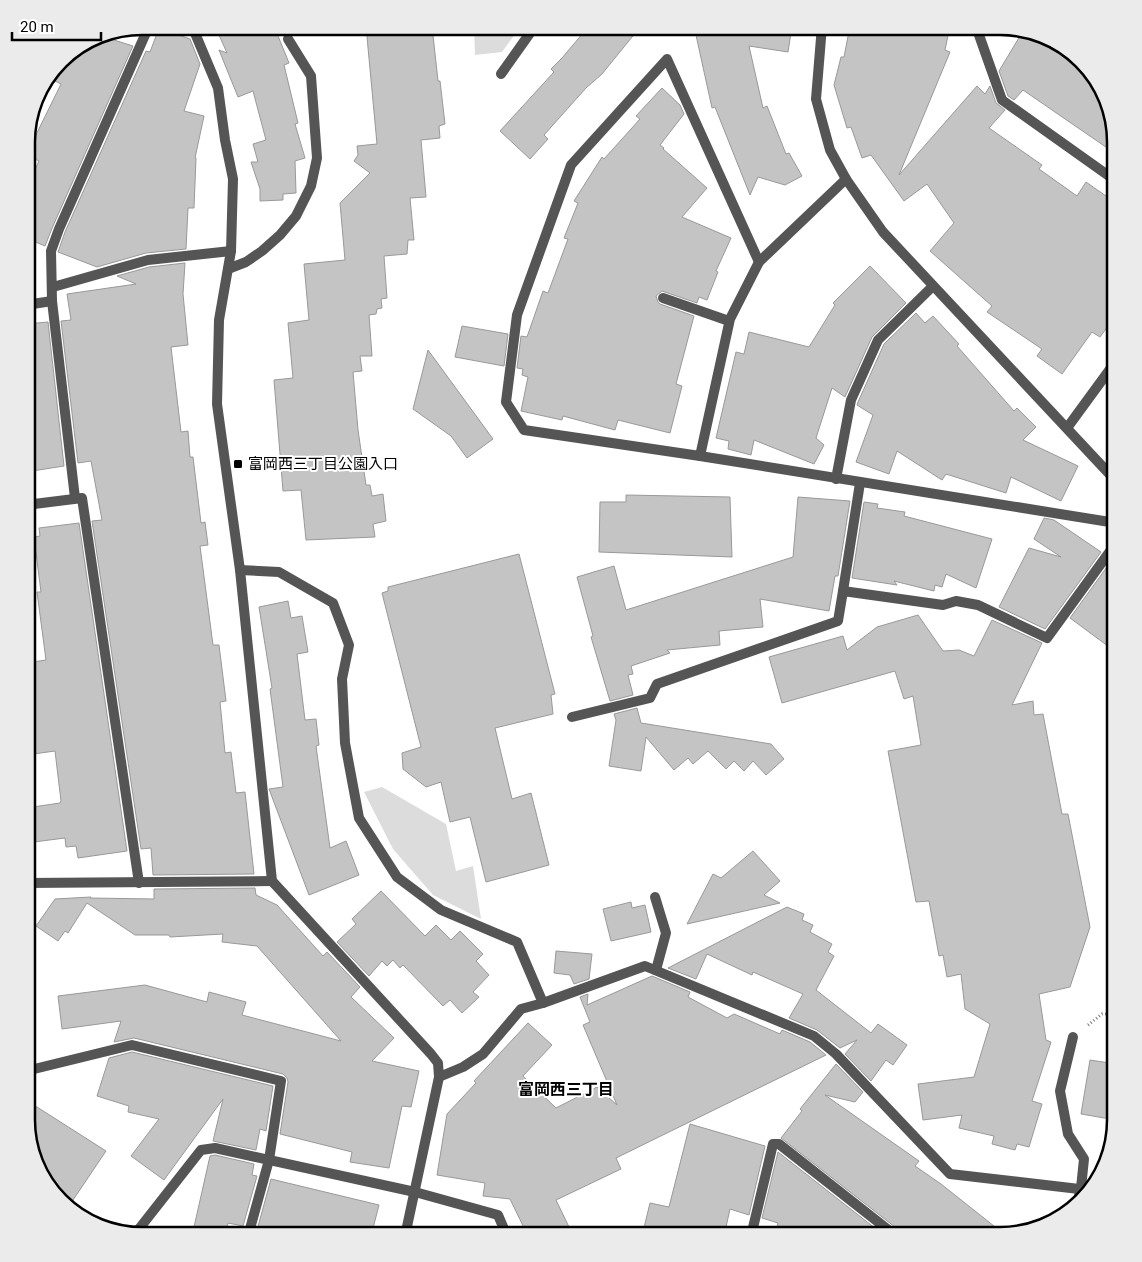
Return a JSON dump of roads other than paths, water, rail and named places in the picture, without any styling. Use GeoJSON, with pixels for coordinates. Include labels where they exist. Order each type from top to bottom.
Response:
{"type":"FeatureCollection","features":[{"type":"Feature","properties":{"kind":"street"},"geometry":{"type":"LineString","coordinates":[[75,498],[52,301],[51,250],[145,35]]}},
{"type":"Feature","properties":{"kind":"street"},"geometry":{"type":"LineString","coordinates":[[196,35],[218,88],[225,140],[233,179],[231,251],[219,320],[217,404],[240,570],[272,881],[431,1054],[438,1064],[439,1077],[408,1227]]}},
{"type":"Feature","properties":{"kind":"street"},"geometry":{"type":"LineString","coordinates":[[501,74],[529,35]]}},
{"type":"Feature","properties":{"kind":"street"},"geometry":{"type":"LineString","coordinates":[[821,35],[816,99],[830,150],[846,180],[883,232],[1107,470]]}},
{"type":"Feature","properties":{"kind":"street"},"geometry":{"type":"LineString","coordinates":[[979,35],[1002,100],[1107,175]]}},
{"type":"Feature","properties":{"kind":"street"},"geometry":{"type":"LineString","coordinates":[[228,269],[246,262],[280,235],[296,216],[311,186],[317,158],[311,76],[288,39]]}},
{"type":"Feature","properties":{"kind":"street"},"geometry":{"type":"LineString","coordinates":[[759,262],[667,59],[571,166],[517,315],[506,402],[524,430],[700,456],[1107,523]]}},
{"type":"Feature","properties":{"kind":"street"},"geometry":{"type":"LineString","coordinates":[[700,456],[729,321],[759,262],[846,180]]}},
{"type":"Feature","properties":{"kind":"street"},"geometry":{"type":"LineString","coordinates":[[52,287],[148,260],[231,251]]}},
{"type":"Feature","properties":{"kind":"street"},"geometry":{"type":"LineString","coordinates":[[836,479],[851,400],[878,340],[933,286]]}},
{"type":"Feature","properties":{"kind":"street"},"geometry":{"type":"LineString","coordinates":[[663,298],[729,321]]}},
{"type":"Feature","properties":{"kind":"street"},"geometry":{"type":"LineString","coordinates":[[35,304],[52,301]]}},
{"type":"Feature","properties":{"kind":"street"},"geometry":{"type":"LineString","coordinates":[[1067,428],[1107,373]]}},
{"type":"Feature","properties":{"kind":"street"},"geometry":{"type":"LineString","coordinates":[[572,718],[650,698],[657,684],[838,621],[860,483]]}},
{"type":"Feature","properties":{"kind":"street"},"geometry":{"type":"LineString","coordinates":[[35,504],[82,498],[139,884]]}},
{"type":"Feature","properties":{"kind":"street"},"geometry":{"type":"LineString","coordinates":[[843,591],[943,605],[956,601],[978,606],[1047,638],[1107,555]]}},
{"type":"Feature","properties":{"kind":"street"},"geometry":{"type":"LineString","coordinates":[[240,570],[279,572],[333,604],[349,645],[342,679],[344,743],[359,818],[397,877],[441,910],[517,942],[543,1003]]}},
{"type":"Feature","properties":{"kind":"street"},"geometry":{"type":"LineString","coordinates":[[35,883],[139,884],[272,881]]}},
{"type":"Feature","properties":{"kind":"street"},"geometry":{"type":"LineString","coordinates":[[655,897],[666,933],[656,970]]}},
{"type":"Feature","properties":{"kind":"street"},"geometry":{"type":"LineString","coordinates":[[439,1077],[464,1067],[483,1054],[521,1009],[543,1003],[645,966],[814,1036],[836,1054],[950,1174],[1082,1189]]}},
{"type":"Feature","properties":{"kind":"street"},"geometry":{"type":"LineString","coordinates":[[1073,1037],[1060,1091],[1068,1134],[1084,1159],[1084,1186]]}},
{"type":"Feature","properties":{"kind":"street"},"geometry":{"type":"LineString","coordinates":[[35,1069],[132,1045],[281,1081],[268,1160],[250,1227]]}},
{"type":"Feature","properties":{"kind":"street"},"geometry":{"type":"LineString","coordinates":[[753,1227],[773,1144],[779,1144],[885,1227]]}},
{"type":"Feature","properties":{"kind":"street"},"geometry":{"type":"LineString","coordinates":[[141,1227],[201,1150],[215,1148],[415,1192],[498,1215],[503,1227]]}},
{"type":"Feature","properties":{"kind":"place","name":"富岡西三丁目公園入口"},"geometry":{"type":"Point","coordinates":[238,464]}},
{"type":"Feature","properties":{"kind":"district","name":"富岡西三丁目"},"geometry":{"type":"Point","coordinates":[566,1089]}}]}
